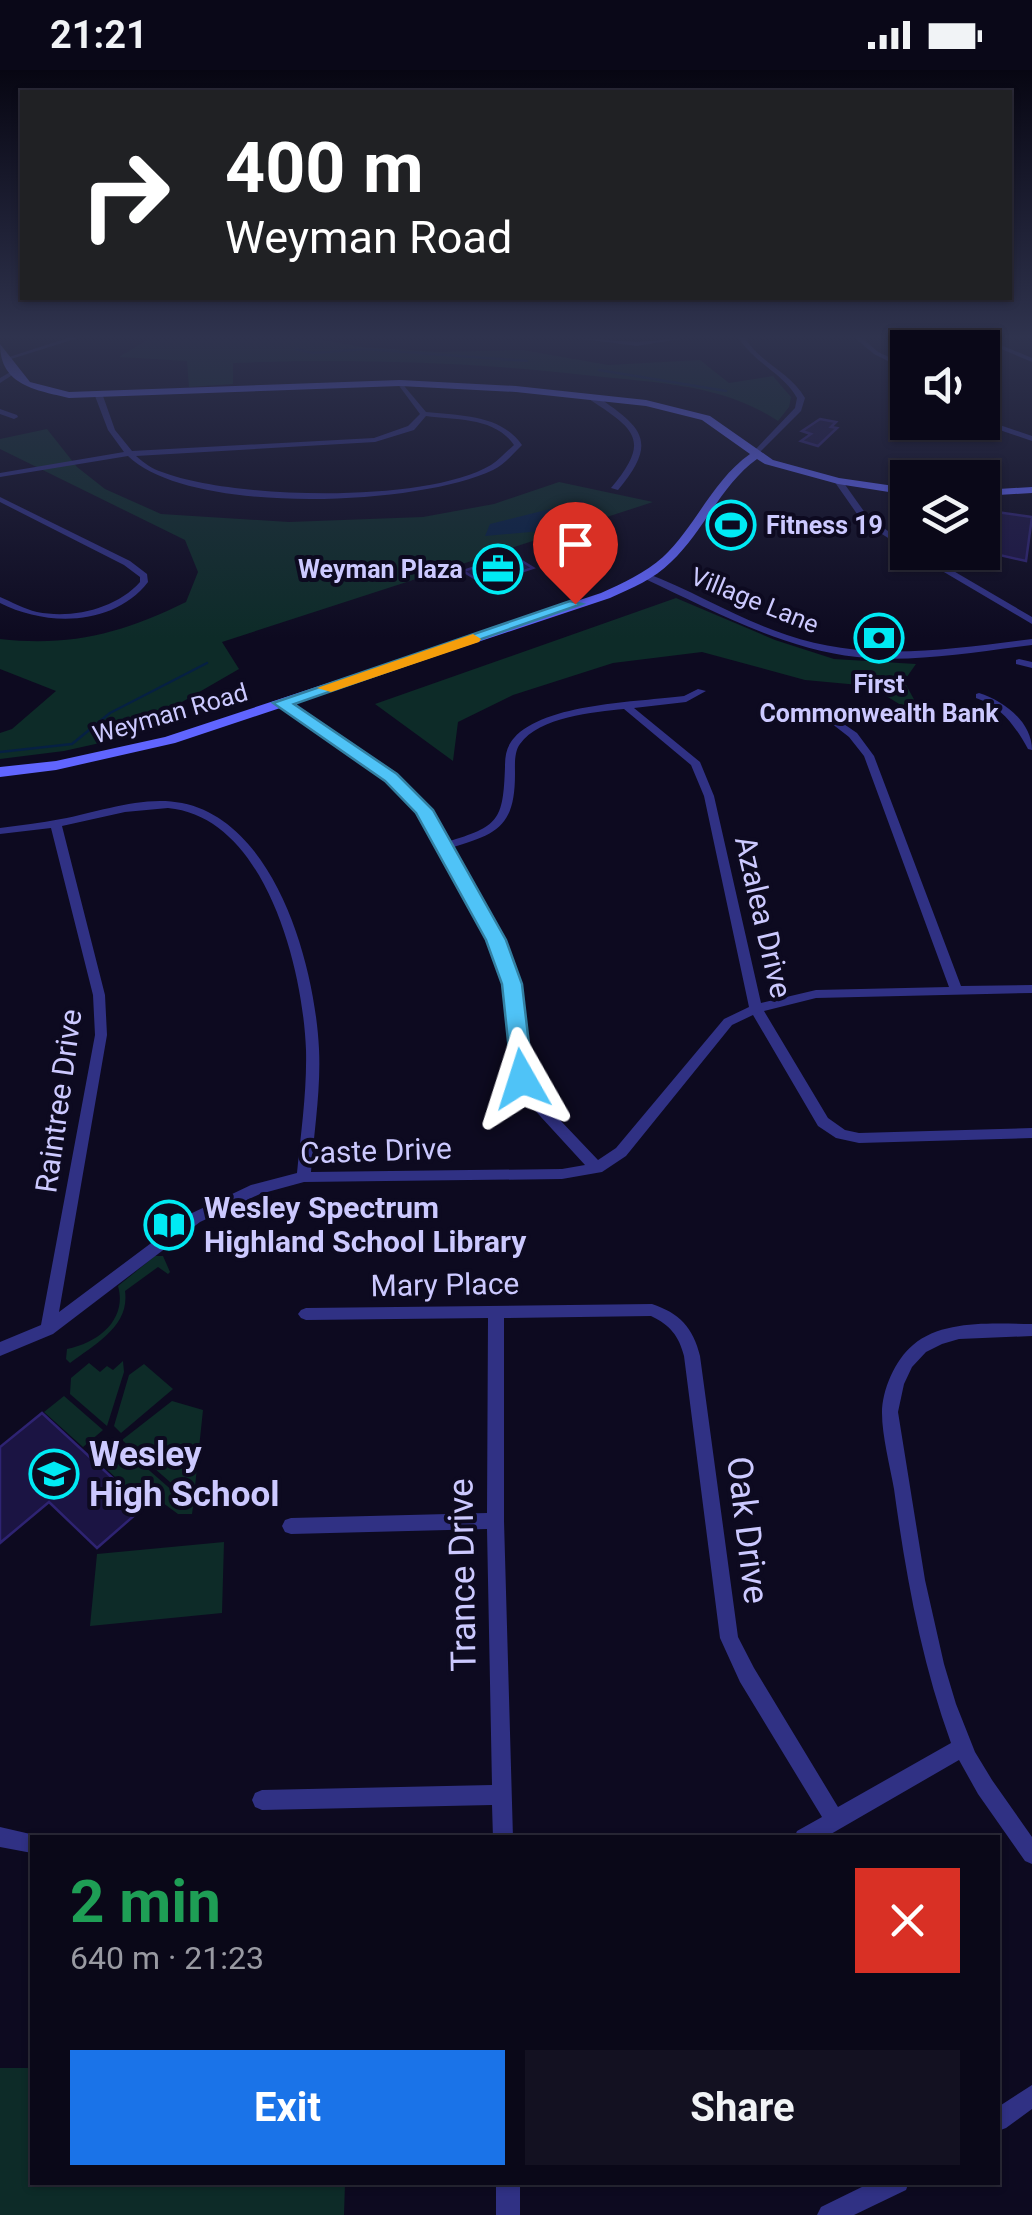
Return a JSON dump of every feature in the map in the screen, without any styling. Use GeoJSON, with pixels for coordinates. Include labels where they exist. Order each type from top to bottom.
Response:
{"type":"FeatureCollection","features":[{"type":"Feature","properties":{"kind":"main road"},"geometry":{"type":"LineString","coordinates":[[733,438],[755,456],[838,481],[890,489]]}},
{"type":"Feature","properties":{"kind":"main road","name":"Weyman Road"},"geometry":{"type":"LineString","coordinates":[[0,772],[108,756],[518,624],[646,576],[682,546],[736,472],[755,456]]}},
{"type":"Feature","properties":{"kind":"main road"},"geometry":{"type":"LineString","coordinates":[[1000,492],[1032,490]]}},
{"type":"Feature","properties":{"kind":"street"},"geometry":{"type":"LineString","coordinates":[[118,438],[127,454],[162,476],[213,490],[264,496],[388,493],[448,482],[503,461],[518,445],[514,438]]}},
{"type":"Feature","properties":{"kind":"street"},"geometry":{"type":"LineString","coordinates":[[0,475],[127,454],[381,438]]}},
{"type":"Feature","properties":{"kind":"street"},"geometry":{"type":"LineString","coordinates":[[616,488],[638,460],[638,438]]}},
{"type":"Feature","properties":{"kind":"street"},"geometry":{"type":"LineString","coordinates":[[755,456],[772,438]]}},
{"type":"Feature","properties":{"kind":"street"},"geometry":{"type":"LineString","coordinates":[[838,481],[865,520],[890,537]]}},
{"type":"Feature","properties":{"kind":"street"},"geometry":{"type":"LineString","coordinates":[[0,499],[138,569],[144,576],[141,588],[120,602],[91,612],[56,616],[24,611],[0,600]]}},
{"type":"Feature","properties":{"kind":"street"},"geometry":{"type":"LineString","coordinates":[[944,570],[1032,621]]}},
{"type":"Feature","properties":{"kind":"street","name":"Village Lane"},"geometry":{"type":"LineString","coordinates":[[646,576],[794,640],[834,651],[918,655],[1032,642]]}},
{"type":"Feature","properties":{"kind":"street"},"geometry":{"type":"LineString","coordinates":[[1019,662],[1032,665]]}},
{"type":"Feature","properties":{"kind":"street"},"geometry":{"type":"LineString","coordinates":[[446,846],[488,833],[504,821],[511,805],[510,757],[516,742],[529,730],[560,716],[686,699],[701,691]]}},
{"type":"Feature","properties":{"kind":"street"},"geometry":{"type":"LineString","coordinates":[[979,696],[996,701],[1023,729],[1032,746]]}},
{"type":"Feature","properties":{"kind":"street"},"geometry":{"type":"LineString","coordinates":[[281,703],[391,778],[424,810],[496,940],[512,984],[522,1079],[535,1102],[597,1168],[621,1152],[728,1022],[756,1009],[816,994],[1032,989]]}},
{"type":"Feature","properties":{"kind":"street","name":"Azalea Drive"},"geometry":{"type":"LineString","coordinates":[[628,708],[696,764],[709,796],[756,1009],[823,1122],[840,1134],[860,1138],[1032,1133]]}},
{"type":"Feature","properties":{"kind":"street"},"geometry":{"type":"LineString","coordinates":[[834,721],[853,735],[869,756],[956,990]]}},
{"type":"Feature","properties":{"kind":"street"},"geometry":{"type":"LineString","coordinates":[[0,831],[152,804],[180,805],[199,810],[221,823],[262,866],[302,972],[312,1035],[304,1177]]}},
{"type":"Feature","properties":{"kind":"street","name":"Raintree Drive"},"geometry":{"type":"LineString","coordinates":[[48,1329],[101,1034],[99,995],[56,824]]}},
{"type":"Feature","properties":{"kind":"street","name":"Caste Drive"},"geometry":{"type":"LineString","coordinates":[[0,1349],[48,1329],[195,1218],[256,1190],[304,1177],[562,1174],[597,1168]]}},
{"type":"Feature","properties":{"kind":"street","name":"Mary Place"},"geometry":{"type":"LineString","coordinates":[[306,1314],[584,1309]]}},
{"type":"Feature","properties":{"kind":"street","name":"Oak Drive"},"geometry":{"type":"LineString","coordinates":[[584,1309],[652,1310],[670,1316],[691,1344],[729,1638],[834,1819]]}},
{"type":"Feature","properties":{"kind":"street","name":"Trance Drive"},"geometry":{"type":"LineString","coordinates":[[496,1312],[495,1520],[503,1835]]}},
{"type":"Feature","properties":{"kind":"street"},"geometry":{"type":"LineString","coordinates":[[1032,1330],[974,1330],[928,1342],[911,1355],[892,1396],[890,1412],[929,1640],[963,1747],[1032,1854]]}},
{"type":"Feature","properties":{"kind":"street"},"geometry":{"type":"LineString","coordinates":[[291,1526],[495,1520]]}},
{"type":"Feature","properties":{"kind":"street"},"geometry":{"type":"LineString","coordinates":[[809,1835],[963,1747]]}},
{"type":"Feature","properties":{"kind":"street"},"geometry":{"type":"LineString","coordinates":[[262,1800],[500,1796]]}},
{"type":"Feature","properties":{"kind":"street"},"geometry":{"type":"LineString","coordinates":[[0,1838],[30,1843]]}},
{"type":"Feature","properties":{"kind":"street"},"geometry":{"type":"LineString","coordinates":[[1000,2119],[1032,2096]]}},
{"type":"Feature","properties":{"kind":"street"},"geometry":{"type":"LineString","coordinates":[[508,2185],[508,2215]]}},
{"type":"Feature","properties":{"kind":"street"},"geometry":{"type":"LineString","coordinates":[[829,2215],[892,2185]]}},
{"type":"Feature","properties":{"kind":"green space"},"geometry":{"type":"Polygon","coordinates":[[[54,438],[77,467],[105,489],[161,514],[289,522],[423,517],[494,504],[559,482],[653,502],[222,642],[239,669],[118,739],[0,759],[0,733],[12,729],[56,691],[0,669],[0,639],[73,639],[140,622],[186,602],[198,572],[185,540],[0,449],[0,439],[54,438]]]}},
{"type":"Feature","properties":{"kind":"green space"},"geometry":{"type":"Polygon","coordinates":[[[676,598],[775,640],[834,659],[916,664],[904,681],[917,705],[909,710],[870,686],[805,680],[702,652],[613,663],[513,695],[458,722],[453,761],[375,704],[676,598]]]}},
{"type":"Feature","properties":{"kind":"green space"},"geometry":{"type":"Polygon","coordinates":[[[155,1256],[163,1256],[170,1272],[158,1267],[125,1291],[122,1314],[116,1324],[70,1363],[66,1359],[67,1349],[91,1341],[109,1326],[119,1308],[118,1286],[155,1256]]]}},
{"type":"Feature","properties":{"kind":"green space"},"geometry":{"type":"Polygon","coordinates":[[[123,1361],[124,1372],[107,1426],[70,1394],[71,1378],[89,1363],[100,1372],[107,1366],[113,1370],[123,1361]]]}},
{"type":"Feature","properties":{"kind":"green space"},"geometry":{"type":"Polygon","coordinates":[[[144,1364],[173,1389],[121,1433],[114,1426],[129,1375],[144,1364]]]}},
{"type":"Feature","properties":{"kind":"green space"},"geometry":{"type":"Polygon","coordinates":[[[64,1396],[103,1430],[83,1447],[44,1412],[64,1396]]]}},
{"type":"Feature","properties":{"kind":"green space"},"geometry":{"type":"Polygon","coordinates":[[[172,1401],[203,1410],[194,1496],[186,1496],[122,1440],[172,1401]]]}},
{"type":"Feature","properties":{"kind":"green space"},"geometry":{"type":"Polygon","coordinates":[[[118,1443],[183,1500],[194,1500],[192,1514],[178,1514],[159,1500],[146,1506],[97,1460],[118,1443]]]}},
{"type":"Feature","properties":{"kind":"green space"},"geometry":{"type":"Polygon","coordinates":[[[224,1542],[222,1613],[90,1626],[97,1554],[224,1542]]]}},
{"type":"Feature","properties":{"kind":"green space"},"geometry":{"type":"Polygon","coordinates":[[[0,2068],[30,2068],[30,2185],[345,2185],[344,2215],[0,2215],[0,2068]]]}},
{"type":"Feature","properties":{"kind":"water"},"geometry":{"type":"Polygon","coordinates":[[[582,501],[601,514],[553,530],[485,536],[490,524],[582,501]]]}},
{"type":"Feature","properties":{"kind":"building"},"geometry":{"type":"Polygon","coordinates":[[[805,438],[826,438],[818,446],[801,441],[805,438]]]}},
{"type":"Feature","properties":{"kind":"building"},"geometry":{"type":"Polygon","coordinates":[[[1000,513],[1032,517],[1026,561],[1000,555],[1000,513]]]}},
{"type":"Feature","properties":{"kind":"building","name":"Weyman Plaza"},"geometry":{"type":"Polygon","coordinates":[[[512,555],[533,568],[484,584],[463,571],[512,555]]]}},
{"type":"Feature","properties":{"kind":"building","name":"Wesley High School"},"geometry":{"type":"Polygon","coordinates":[[[42,1413],[144,1507],[97,1548],[49,1502],[0,1543],[0,1447],[42,1413]]]}},
{"type":"Feature","properties":{"kind":"waterway"},"geometry":{"type":"LineString","coordinates":[[0,752],[72,744],[110,713],[207,663]]}},
{"type":"Feature","properties":{"kind":"slow traffic"},"geometry":{"type":"LineString","coordinates":[[325,688],[473,639]]}},
{"type":"Feature","properties":{"kind":"place","name":"Fitness 19"},"geometry":{"type":"Point","coordinates":[731,525]}},
{"type":"Feature","properties":{"kind":"place","name":"Weyman Plaza"},"geometry":{"type":"Point","coordinates":[498,569]}},
{"type":"Feature","properties":{"kind":"place","name":"First Commonwealth Bank"},"geometry":{"type":"Point","coordinates":[879,638]}},
{"type":"Feature","properties":{"kind":"place","name":"Wesley Spectrum Highland School Library"},"geometry":{"type":"Point","coordinates":[169,1225]}},
{"type":"Feature","properties":{"kind":"place","name":"Wesley High School"},"geometry":{"type":"Point","coordinates":[54,1474]}},
{"type":"Feature","properties":{"kind":"route"},"geometry":{"type":"LineString","coordinates":[[522,1079],[512,984],[496,940],[424,810],[391,778],[281,703],[575,604]]}}]}
